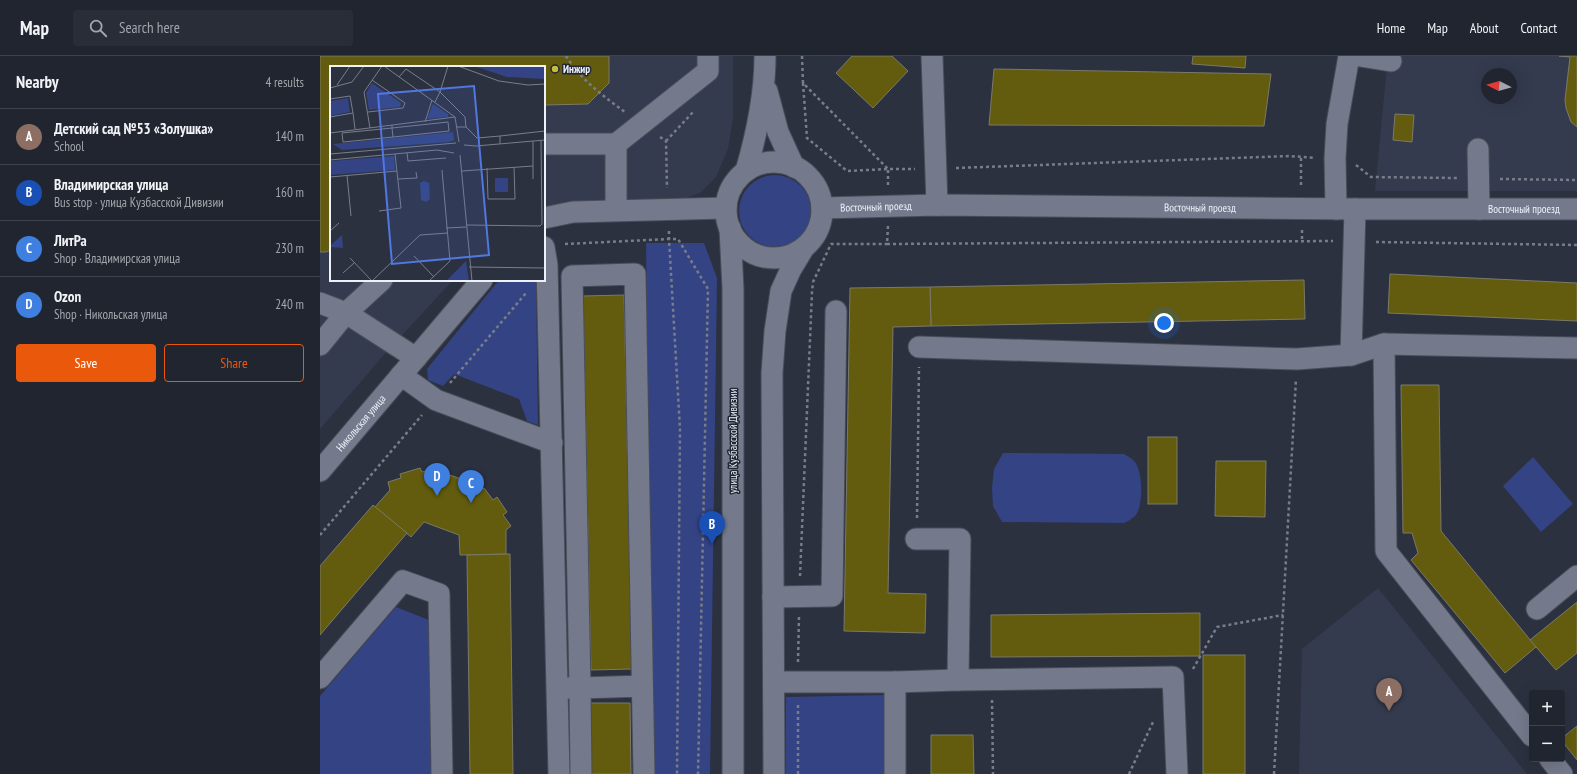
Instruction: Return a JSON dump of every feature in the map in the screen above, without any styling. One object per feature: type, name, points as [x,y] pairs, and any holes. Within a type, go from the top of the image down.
[{"type":"street","points":[[545,144],[616,144],[708,71],[708,56]]},
{"type":"street","name":"улица Кузбасской Дивизии","points":[[746,171],[757,130],[765,83],[765,56]]},
{"type":"street","points":[[932,56],[937,205]]},
{"type":"street","points":[[1349,56],[1337,124],[1335,158],[1345,209],[1354,241],[1351,354]]},
{"type":"street","points":[[1360,56],[1391,61]]},
{"type":"street","name":"улица Кузбасской Дивизии","points":[[765,83],[778,132],[794,167]]},
{"type":"street","points":[[616,144],[616,210]]},
{"type":"street","points":[[1478,149],[1478,208]]},
{"type":"street","name":"улица Кузбасской Дивизии","points":[[774,774],[772,373],[775,331],[782,291],[791,269],[803,249],[814,238],[820,224],[822,208],[819,194],[812,180],[801,170],[787,164],[772,162],[758,165],[746,171],[736,181],[729,194],[726,208],[728,223],[734,237],[745,249],[759,256],[774,259],[790,256],[803,249]]},
{"type":"street","name":"Восточный проезд","points":[[822,208],[937,205],[1345,209],[1478,208],[1577,210]]},
{"type":"street","points":[[545,218],[573,212],[726,208]]},
{"type":"street","name":"улица Кузбасской Дивизии","points":[[730,228],[733,289],[733,774]]},
{"type":"street","points":[[546,256],[552,443],[559,774]]},
{"type":"street","points":[[581,774],[572,276],[635,274],[644,774]]},
{"type":"street","points":[[320,345],[346,313],[381,281]]},
{"type":"street","name":"Никольская улица","points":[[320,471],[481,281]]},
{"type":"street","points":[[320,303],[346,313],[416,358]]},
{"type":"street","points":[[773,597],[832,596],[836,311]]},
{"type":"street","points":[[1384,344],[1386,552],[1529,732]]},
{"type":"street","points":[[919,347],[1297,359],[1351,354],[1384,344],[1577,348]]},
{"type":"street","points":[[401,375],[436,400],[552,443]]},
{"type":"street","points":[[916,539],[960,539],[958,680]]},
{"type":"street","points":[[1537,609],[1577,576]]},
{"type":"street","points":[[320,678],[403,581],[439,594],[442,774]]},
{"type":"street","points":[[774,682],[894,682],[1173,677],[1177,774]]},
{"type":"street","points":[[894,682],[895,774]]},
{"type":"street","points":[[557,689],[642,686]]},
{"type":"street","points":[[1552,762],[1562,774]]},
{"type":"path","points":[[566,56],[573,68],[600,93],[666,141],[669,239],[680,429],[677,774]]},
{"type":"path","points":[[802,56],[802,82],[807,138],[847,171],[1290,156],[1301,158],[1354,158],[1357,167],[1371,177],[1577,180]]},
{"type":"path","points":[[802,82],[888,169],[887,244]]},
{"type":"path","points":[[546,256],[561,244],[678,239],[708,289],[698,774]]},
{"type":"path","points":[[798,774],[799,596],[812,292],[814,282],[831,244],[1354,241],[1577,245]]},
{"type":"path","points":[[320,535],[527,292]]},
{"type":"path","points":[[916,539],[919,347]]},
{"type":"path","points":[[1274,774],[1297,359]]},
{"type":"path","points":[[1173,677],[1193,670],[1217,627],[1283,615]]},
{"type":"path","points":[[992,680],[993,774]]},
{"type":"path","points":[[1129,774],[1154,719]]},
{"type":"shaded area","points":[[320,56],[733,56],[733,118],[728,149],[716,177],[700,193],[678,201],[545,207],[545,66],[330,66],[330,281],[452,281],[382,357],[320,429]]},
{"type":"shaded area","points":[[1388,56],[1577,56],[1577,191],[1375,191]]},
{"type":"shaded area","points":[[775,175],[795,181],[805,191],[811,211],[805,231],[795,241],[775,247],[755,241],[745,231],[739,211],[745,191],[755,181]]},
{"type":"shaded area","points":[[646,243],[704,243],[717,278],[710,774],[653,774]]},
{"type":"shaded area","points":[[498,281],[536,281],[538,425],[527,421],[519,399],[454,374],[443,386],[428,380],[427,369]]},
{"type":"shaded area","points":[[1003,453],[1124,454],[1131,458],[1137,466],[1141,480],[1141,497],[1138,511],[1134,517],[1124,523],[1002,522],[993,506],[992,488],[994,469]]},
{"type":"shaded area","points":[[1533,457],[1573,504],[1541,532],[1503,486]]},
{"type":"shaded area","points":[[1378,588],[1527,774],[1299,774],[1302,649]]},
{"type":"shaded area","points":[[396,607],[429,620],[431,774],[320,774],[320,696]]},
{"type":"shaded area","points":[[885,695],[885,774],[786,774],[786,697]]},
{"type":"building","points":[[320,56],[609,56],[609,83],[588,104],[545,105],[545,66],[330,66],[330,250],[320,252]]},
{"type":"building","points":[[852,56],[892,56],[908,71],[873,108],[836,73]]},
{"type":"building","points":[[1193,56],[1246,56],[1245,68],[1192,64]]},
{"type":"building","points":[[1559,56],[1577,56],[1577,127],[1571,122],[1565,100],[1570,57]]},
{"type":"building","points":[[994,69],[1271,74],[1264,126],[989,125]]},
{"type":"building","points":[[1395,114],[1414,115],[1412,142],[1393,140]]},
{"type":"building","points":[[1390,274],[1577,283],[1577,321],[1388,313]]},
{"type":"building","points":[[1304,280],[1305,319],[931,326],[930,287]]},
{"type":"building","points":[[930,287],[931,326],[893,327],[888,593],[926,594],[925,633],[844,631],[850,288]]},
{"type":"building","points":[[624,295],[632,669],[591,670],[583,296]]},
{"type":"building","points":[[1401,385],[1439,385],[1441,531],[1536,647],[1505,673],[1411,560],[1418,553],[1412,533],[1403,533]]},
{"type":"building","points":[[1148,437],[1177,437],[1177,504],[1148,504]]},
{"type":"building","points":[[1216,461],[1266,461],[1265,517],[1215,516]]},
{"type":"building","points":[[420,468],[422,472],[434,469],[436,477],[448,481],[450,475],[469,482],[467,487],[478,492],[484,488],[493,500],[497,497],[507,512],[503,515],[511,526],[506,530],[506,554],[460,555],[459,535],[424,522],[411,537],[375,507],[390,490],[388,482],[401,478],[400,474]]},
{"type":"building","points":[[373,505],[407,533],[320,635],[320,566]]},
{"type":"building","points":[[510,554],[513,774],[470,774],[467,555]]},
{"type":"building","points":[[1577,602],[1577,653],[1556,670],[1530,640]]},
{"type":"building","points":[[1200,613],[1200,656],[991,657],[991,615]]},
{"type":"building","points":[[1203,655],[1245,655],[1245,774],[1203,774]]},
{"type":"building","points":[[590,703],[630,703],[631,774],[590,774]]},
{"type":"building","points":[[1577,726],[1577,760],[1565,745],[1565,736]]},
{"type":"building","points":[[931,735],[973,735],[974,774],[931,774]]},
{"type":"place","name":"Инжир","points":[[555,69]]},
{"type":"place","name":"Ozon","points":[[437,496]]},
{"type":"place","name":"ЛитРа","points":[[471,503]]},
{"type":"place","name":"Владимирская улица","points":[[712,544]]},
{"type":"place","name":"Детский сад №53 «Золушка»","points":[[1389,711]]}]
